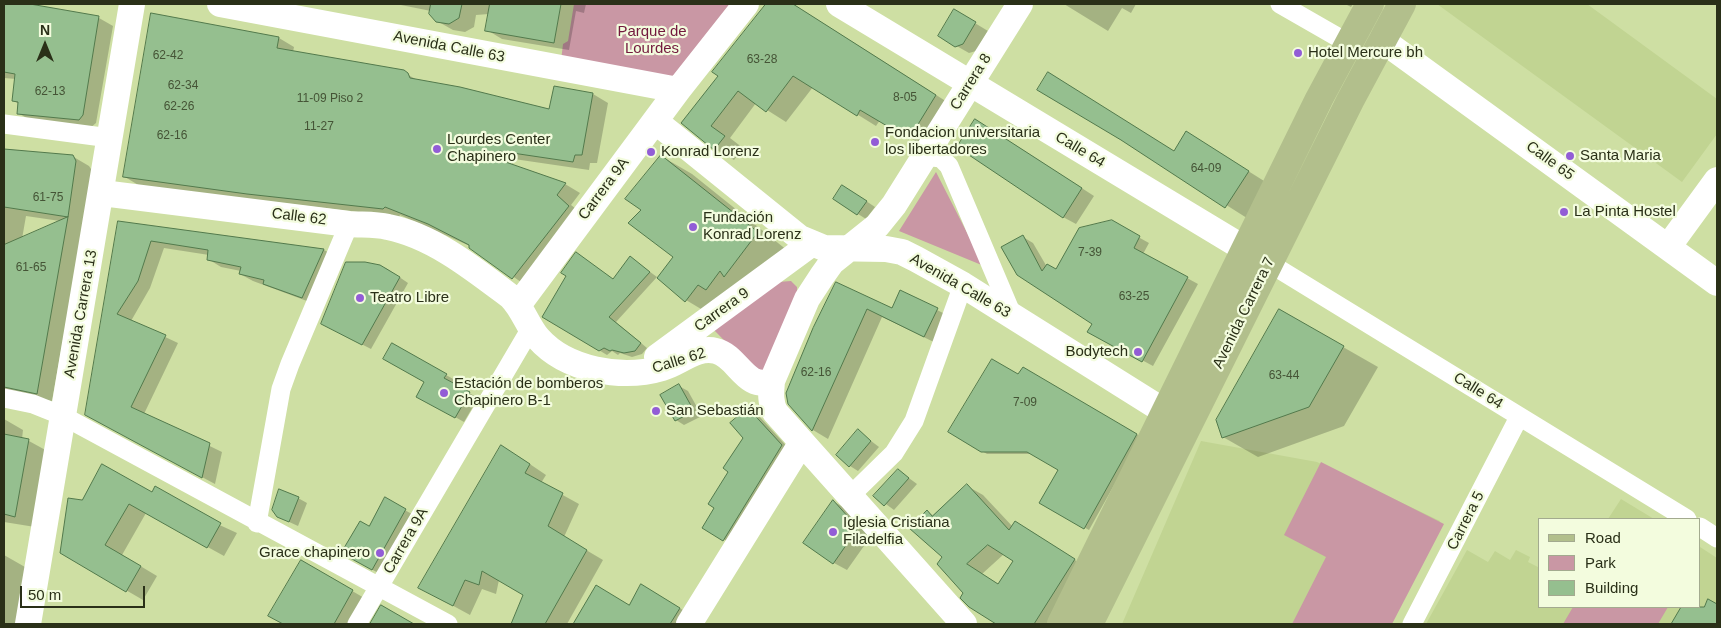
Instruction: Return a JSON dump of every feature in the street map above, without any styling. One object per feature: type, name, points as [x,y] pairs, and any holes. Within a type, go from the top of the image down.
[{"type":"main road","name":"Avenida Carrera 7","points":[[1089,624],[1177,419],[1245,249],[1348,43],[1370,4]]},
{"type":"main road","name":"Avenida Carrera 7","points":[[1061,624],[1177,419],[1269,263],[1402,4]]},
{"type":"street","name":"Avenida Carrera 13","points":[[28,624],[102,193],[132,4]]},
{"type":"street","name":"Avenida Calle 63","points":[[220,4],[678,90]]},
{"type":"street","name":"Carrera 9A","points":[[518,304],[678,90],[746,4]]},
{"type":"street","name":"Calle 64","points":[[839,4],[1245,249]]},
{"type":"street","name":"Carrera 8","points":[[844,250],[863,238],[886,216],[1020,4]]},
{"type":"street","points":[[1280,4],[1348,43]]},
{"type":"street","name":"Calle 65","points":[[1382,40],[1717,283]]},
{"type":"street","name":"Avenida Calle 63","points":[[655,121],[785,228],[812,244],[824,248],[844,250],[886,249],[902,252],[963,285],[1177,419]]},
{"type":"street","points":[[4,124],[110,138]]},
{"type":"street","points":[[925,156],[942,158],[949,166],[1013,317]]},
{"type":"street","points":[[1668,247],[1717,180]]},
{"type":"street","name":"Calle 62","points":[[102,193],[349,224],[386,226],[409,233],[436,245],[501,289],[518,304],[531,328],[543,343],[570,362],[603,370],[630,372],[664,367],[696,352],[707,350],[724,354],[751,380],[765,384],[772,381]]},
{"type":"street","points":[[257,523],[282,390],[290,364],[349,224]]},
{"type":"street","name":"Carrera 9","points":[[630,372],[664,352],[812,244]]},
{"type":"street","points":[[844,250],[832,262],[807,299],[772,381],[772,406],[964,624]]},
{"type":"street","name":"Calle 64","points":[[1269,263],[1685,518]]},
{"type":"street","points":[[773,274],[783,273],[792,276],[799,282],[807,299]]},
{"type":"street","points":[[850,496],[894,453],[914,421],[963,285]]},
{"type":"street","name":"Carrera 9A","points":[[357,624],[531,328]]},
{"type":"street","points":[[4,398],[33,404],[63,416],[257,523],[448,624]]},
{"type":"street","name":"Carrera 5","points":[[1412,624],[1519,417]]},
{"type":"street","points":[[689,624],[802,442]]},
{"type":"street","points":[[1701,528],[1717,538]]},
{"type":"shaded area","points":[[1437,4],[1587,4],[1717,99],[1717,134],[1682,182]]},
{"type":"shaded area","points":[[1201,441],[1317,462],[1440,521],[1386,624],[1122,624]]},
{"type":"shaded area","points":[[1621,499],[1652,518],[1609,518]]},
{"type":"shaded area","points":[[1701,548],[1717,558],[1717,624],[1426,624],[1467,550],[1488,562],[1495,551],[1510,560],[1516,550],[1530,557],[1528,562],[1538,567],[1538,608],[1701,608]]},
{"type":"green space","name":"Parque de Lourdes","points":[[574,4],[730,4],[674,75],[667,79],[561,61],[563,44],[568,41]]},
{"type":"green space","points":[[936,172],[984,266],[899,231]]},
{"type":"green space","points":[[791,281],[797,287],[797,297],[760,377],[714,330],[778,282]]},
{"type":"green space","points":[[1321,462],[1444,524],[1392,624],[1292,624],[1326,557],[1284,535]]},
{"type":"green space","points":[[1572,608],[1667,608],[1658,624],[1563,624]]},
{"type":"building","points":[[4,4],[30,4],[99,16],[83,115],[79,120],[17,114],[18,102],[12,101],[15,74],[4,72]]},
{"type":"building","points":[[431,4],[462,4],[459,18],[449,24],[436,22],[429,14]]},
{"type":"building","points":[[490,4],[561,4],[554,43],[485,31]]},
{"type":"building","points":[[766,4],[793,4],[936,95],[909,139],[860,110],[857,116],[793,76],[766,112],[738,91],[711,126],[725,136],[714,150],[681,123],[718,76],[712,72]]},
{"type":"building","points":[[954,9],[976,22],[963,44],[955,47],[938,36]]},
{"type":"building","points":[[151,13],[279,37],[277,48],[404,70],[410,78],[460,87],[549,109],[554,86],[593,93],[582,155],[575,155],[573,162],[499,151],[497,159],[566,183],[557,195],[569,206],[512,279],[469,248],[469,245],[428,224],[385,207],[383,209],[247,194],[123,177]]},
{"type":"building","points":[[1048,72],[1174,151],[1186,131],[1249,171],[1225,208],[1121,140],[1037,90]]},
{"type":"building","points":[[975,119],[1082,188],[1063,218],[957,147]]},
{"type":"building","points":[[4,149],[73,155],[76,161],[68,217],[4,207]]},
{"type":"building","name":"Fundación Konrad Lorenz","points":[[661,155],[758,232],[724,277],[720,271],[706,290],[698,285],[685,302],[657,278],[673,257],[628,223],[641,210],[625,199]]},
{"type":"building","points":[[842,185],[867,201],[857,215],[833,199]]},
{"type":"building","points":[[68,217],[37,394],[4,387],[4,245]]},
{"type":"building","points":[[1112,220],[1140,236],[1134,248],[1188,277],[1142,362],[1087,332],[1092,324],[1017,275],[1001,247],[1023,235],[1042,271],[1047,264],[1056,269],[1079,228]]},
{"type":"building","points":[[118,221],[324,249],[302,298],[263,284],[264,280],[239,274],[241,267],[207,260],[208,250],[151,241],[138,281],[117,314],[166,335],[131,407],[210,443],[202,478],[85,415]]},
{"type":"building","points":[[576,252],[613,279],[630,256],[650,272],[609,317],[641,343],[635,351],[624,353],[604,348],[599,351],[542,317],[566,276],[561,273]]},
{"type":"building","name":"Teatro Libre","points":[[346,262],[365,262],[380,265],[400,277],[362,345],[321,324]]},
{"type":"building","points":[[836,282],[892,308],[900,290],[938,308],[924,337],[867,309],[812,431],[788,404],[786,393],[813,328]]},
{"type":"building","points":[[1279,309],[1344,346],[1309,407],[1222,438],[1216,420]]},
{"type":"building","points":[[392,343],[447,374],[444,378],[470,392],[455,418],[416,397],[424,382],[383,359]]},
{"type":"building","points":[[992,359],[1018,374],[1023,367],[1137,434],[1084,529],[1039,503],[1058,470],[1027,452],[981,452],[948,432]]},
{"type":"building","points":[[679,384],[694,411],[675,421],[660,395]]},
{"type":"building","points":[[748,408],[782,445],[723,541],[702,528],[714,508],[708,504],[728,472],[723,468],[743,438],[730,423]]},
{"type":"building","points":[[858,429],[871,441],[849,467],[836,455]]},
{"type":"building","points":[[4,434],[29,439],[15,517],[4,514]]},
{"type":"building","points":[[501,445],[530,464],[525,473],[563,493],[548,526],[587,550],[545,624],[511,624],[523,595],[482,571],[479,585],[465,580],[453,606],[418,588]]},
{"type":"building","points":[[102,464],[152,492],[155,486],[221,523],[207,548],[129,504],[105,545],[141,566],[126,592],[60,553],[68,498],[82,500]]},
{"type":"building","points":[[898,469],[909,478],[884,506],[873,496]]},
{"type":"building","points":[[967,484],[1009,530],[1015,521],[1075,559],[1034,624],[996,624],[969,607],[960,598],[963,593],[937,564],[942,557],[909,528],[927,510],[932,516]],"holes":[[[988,545],[1013,561],[998,584],[967,564]]]},
{"type":"building","points":[[279,489],[299,497],[289,522],[277,517],[272,510]]},
{"type":"building","points":[[385,497],[406,509],[372,570],[341,553],[360,521],[369,526]]},
{"type":"building","name":"Iglesia Cristiana Filadelfia","points":[[833,500],[858,528],[833,564],[803,543]]},
{"type":"building","points":[[301,560],[353,590],[334,624],[283,624],[268,616]]},
{"type":"building","points":[[641,584],[680,608],[670,624],[573,624],[596,585],[629,605]]},
{"type":"building","points":[[1708,599],[1717,604],[1717,624],[1671,624],[1680,608],[1704,607]]},
{"type":"building","points":[[381,605],[414,624],[370,624]]},
{"type":"place","name":"Hotel Mercure bh","points":[[1298,53]]},
{"type":"place","name":"Fondacion universitaria los libertadores","points":[[875,142]]},
{"type":"place","name":"Lourdes Center Chapinero","points":[[437,149]]},
{"type":"place","name":"Konrad Lorenz","points":[[651,152]]},
{"type":"place","name":"Santa Maria","points":[[1570,156]]},
{"type":"place","name":"La Pinta Hostel","points":[[1564,212]]},
{"type":"place","name":"Fundación Konrad Lorenz","points":[[693,227]]},
{"type":"place","name":"Teatro Libre","points":[[360,298]]},
{"type":"place","name":"Bodytech","points":[[1138,352]]},
{"type":"place","name":"Estación de bomberos Chapinero B-1","points":[[444,393]]},
{"type":"place","name":"San Sebastián","points":[[656,411]]},
{"type":"place","name":"Iglesia Cristiana Filadelfia","points":[[833,532]]},
{"type":"place","name":"Grace chapinero","points":[[380,553]]}]
